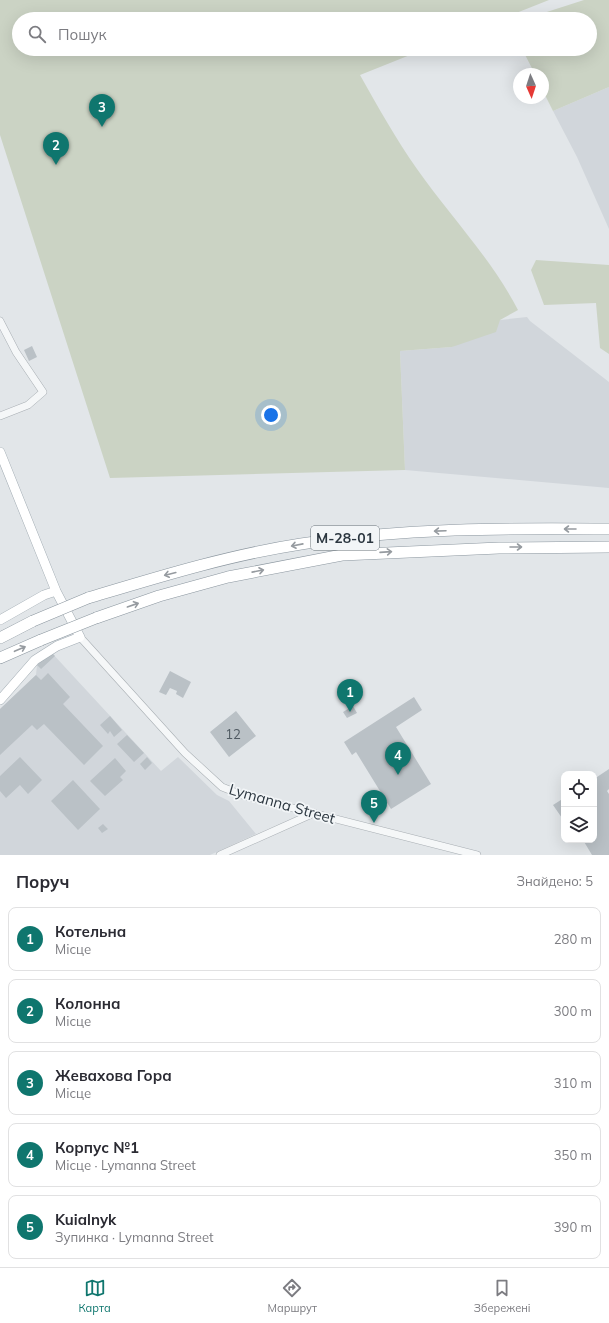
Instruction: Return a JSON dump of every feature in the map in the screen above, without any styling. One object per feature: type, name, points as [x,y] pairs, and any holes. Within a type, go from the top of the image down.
[{"type":"highway","name":"М-28-01","points":[[0,638],[33,621],[88,598],[228,559],[299,544],[349,537],[424,531],[498,528],[609,529]]},
{"type":"highway","name":"М-28-01","points":[[0,658],[96,618],[159,596],[228,577],[342,555],[499,548],[609,547]]},
{"type":"main road","name":"Lymanna Street","points":[[0,452],[56,591],[80,637]]},
{"type":"main road","points":[[0,620],[56,591]]},
{"type":"main road","points":[[0,700],[35,660],[57,646],[80,637]]},
{"type":"street","points":[[0,321],[16,352],[43,392],[28,405],[0,416]]},
{"type":"street","name":"Lymanna Street","points":[[80,637],[185,753],[222,786],[242,794],[477,855]]},
{"type":"street","points":[[220,855],[314,813]]},
{"type":"shaded area","points":[[609,87],[609,229],[577,157],[553,111]]},
{"type":"shaded area","points":[[527,317],[530,321],[609,382],[609,488],[405,470],[400,351],[452,347],[500,320]]},
{"type":"shaded area","points":[[51,652],[161,771],[178,757],[217,795],[229,801],[256,834],[210,855],[0,855],[0,709],[36,675],[37,665]]},
{"type":"green space","points":[[0,0],[549,0],[519,12],[12,12],[12,56],[408,56],[360,75],[409,158],[483,255],[518,310],[500,320],[496,332],[452,347],[400,351],[405,470],[110,478],[0,135]]},
{"type":"green space","points":[[584,0],[609,0],[609,87],[553,111],[549,103],[549,68],[532,68],[526,56],[597,56],[597,12],[547,12]]},
{"type":"green space","points":[[536,260],[609,265],[609,354],[600,348],[596,303],[544,305],[531,270]]},
{"type":"building","points":[[32,346],[37,357],[29,361],[24,350]]},
{"type":"building","points":[[51,652],[55,656],[41,669],[37,665]]},
{"type":"building","points":[[170,671],[191,682],[183,698],[176,694],[177,691],[170,688],[166,695],[159,692]]},
{"type":"building","points":[[48,673],[70,697],[63,704],[103,746],[84,765],[44,724],[37,730],[32,725],[0,755],[0,709],[36,675],[41,680]]},
{"type":"building","points":[[414,697],[422,710],[396,727],[431,784],[391,809],[356,752],[352,755],[344,742]]},
{"type":"building","points":[[353,706],[357,713],[347,718],[343,712]]},
{"type":"building","points":[[236,711],[256,736],[229,757],[210,732]]},
{"type":"building","points":[[110,716],[122,730],[114,737],[110,731],[108,734],[100,725]]},
{"type":"building","points":[[127,735],[144,753],[134,762],[117,744]]},
{"type":"building","points":[[20,757],[42,780],[28,794],[20,785],[6,798],[0,791],[0,776]]},
{"type":"building","points":[[147,757],[152,763],[145,770],[140,764]]},
{"type":"building","points":[[115,758],[126,771],[120,777],[123,780],[105,796],[90,781]]},
{"type":"building","points":[[609,769],[609,789],[607,791],[609,794],[609,855],[592,855],[585,843],[597,843],[597,777]]},
{"type":"building","points":[[73,780],[100,809],[78,830],[51,801]]},
{"type":"building","points":[[561,800],[561,817],[553,805]]},
{"type":"building","points":[[103,824],[108,829],[102,833],[98,828]]},
{"type":"place","name":"Жевахова Гора","points":[[102,127]]},
{"type":"place","name":"Колонна","points":[[56,165]]},
{"type":"place","name":"Котельна","points":[[350,712]]},
{"type":"place","name":"Корпус №1","points":[[398,775]]},
{"type":"place","name":"Kuialnyk","points":[[374,823]]}]
